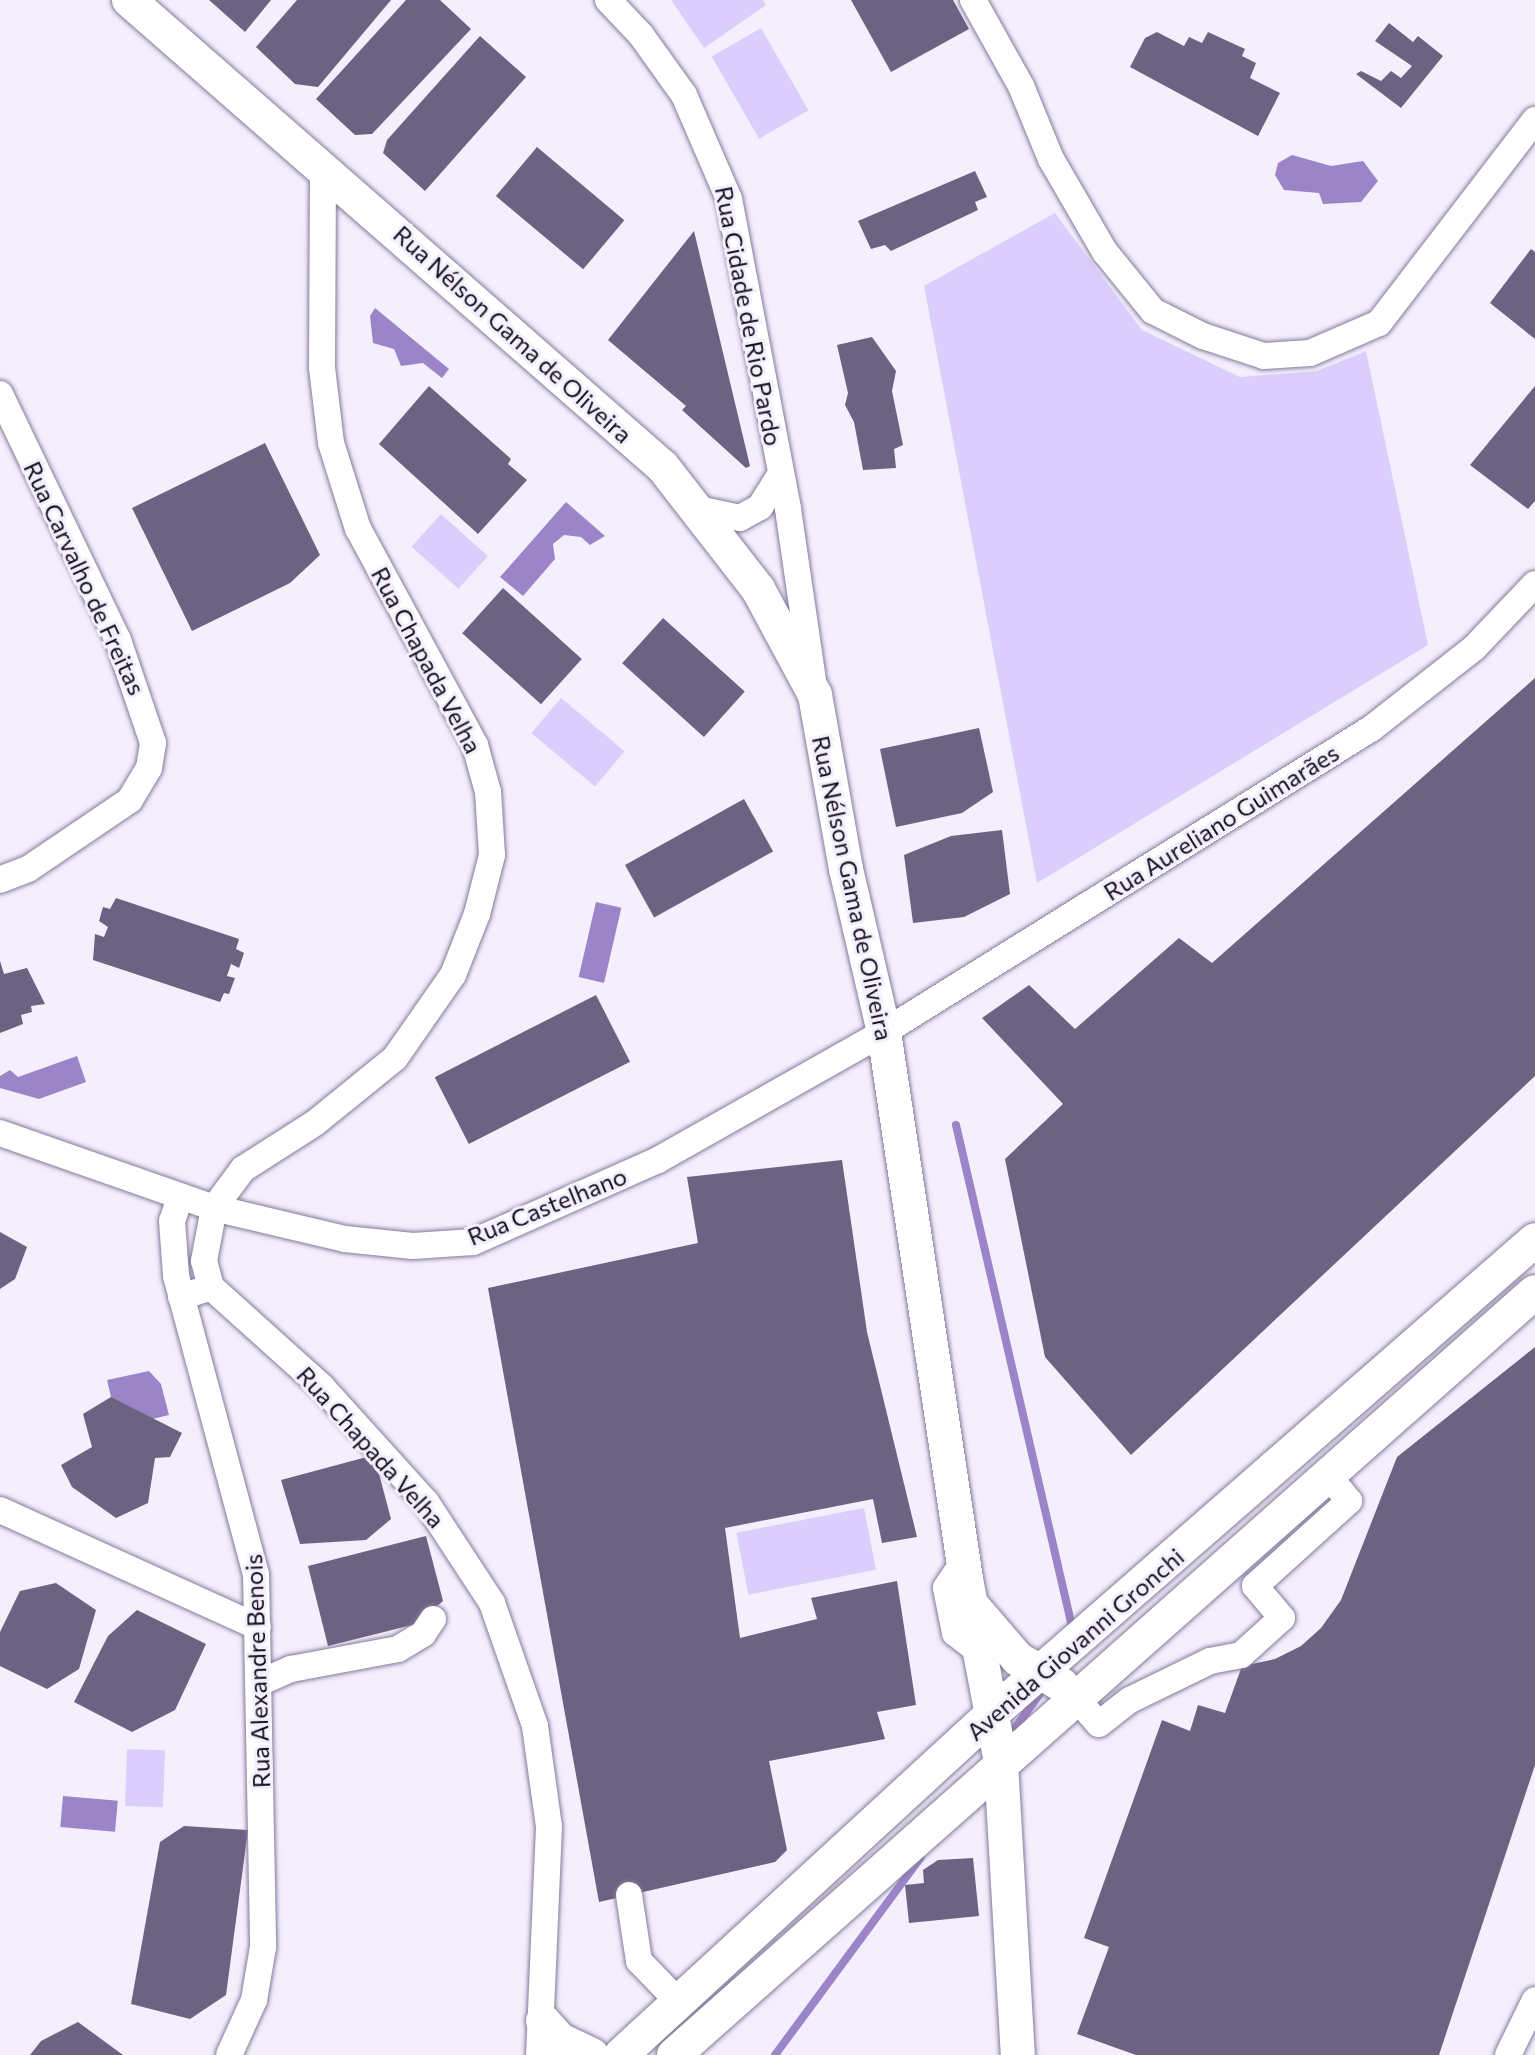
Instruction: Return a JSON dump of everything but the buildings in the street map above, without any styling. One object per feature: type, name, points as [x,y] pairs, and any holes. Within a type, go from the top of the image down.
[{"type":"main road","name":"Rua Nélson Gama de Oliveira","points":[[129,0],[323,166],[663,467],[758,589],[815,695],[846,869],[884,1032],[970,1602],[1001,1763],[1018,2055]]},
{"type":"main road","name":"Avenida Giovanni Gronchi","points":[[621,2055],[993,1713],[1042,1675],[1535,1240]]},
{"type":"main road","name":"Avenida Giovanni Gronchi","points":[[674,2055],[1535,1292]]},
{"type":"main road","points":[[970,1602],[1000,1643],[1042,1675],[1081,1696]]},
{"type":"main road","points":[[543,2021],[560,2040],[592,2055]]},
{"type":"street","name":"Rua Cidade de Rio Pardo","points":[[608,0],[641,35],[684,95],[716,159],[758,338],[815,695]]},
{"type":"street","points":[[973,0],[1021,86],[1051,159],[1105,252],[1153,311],[1203,336],[1264,356],[1310,353],[1379,323],[1535,120]]},
{"type":"street","name":"Rua Chapada Velha","points":[[323,166],[322,367],[331,443],[358,529],[475,745],[488,792],[492,855],[453,975],[395,1058],[315,1123],[243,1169],[214,1208],[204,1261],[211,1287],[322,1387],[426,1502],[492,1603],[535,1726],[549,1827],[543,2021],[539,2055]]},
{"type":"street","name":"Rua Carvalho de Freitas","points":[[0,394],[118,640],[153,743],[149,768],[130,800],[28,869],[0,880]]},
{"type":"street","name":"Rua Cidade de Rio Pardo","points":[[698,509],[740,518],[760,507],[780,475]]},
{"type":"street","name":"Rua Aureliano Guimarães","points":[[884,1032],[1372,728],[1474,648],[1535,584]]},
{"type":"street","name":"Rua Castelhano","points":[[0,1133],[214,1208],[345,1239],[413,1246],[473,1242],[658,1160],[884,1032]]},
{"type":"street","name":"Rua Alexandre Benois","points":[[180,1197],[172,1221],[172,1254],[181,1297],[253,1550],[258,1627],[263,1947],[254,2000],[229,2055]]},
{"type":"street","points":[[181,1297],[211,1287]]},
{"type":"street","points":[[1081,1696],[1099,1724],[1143,1694],[1210,1661],[1241,1655],[1282,1618],[1255,1586],[1349,1501],[1328,1475]]},
{"type":"street","points":[[0,1510],[258,1627]]},
{"type":"street","points":[[964,1561],[946,1588],[955,1633],[981,1653]]},
{"type":"street","points":[[259,1683],[291,1669],[398,1649],[423,1634],[433,1619]]},
{"type":"street","points":[[629,1895],[639,1961],[669,1992]]},
{"type":"street","points":[[1508,2055],[1535,2000]]},
{"type":"shaded area","points":[[671,0],[763,0],[766,5],[704,48]]},
{"type":"shaded area","points":[[761,28],[808,110],[759,139],[712,56]]},
{"type":"shaded area","points":[[1292,155],[1331,166],[1363,161],[1378,181],[1361,202],[1323,204],[1319,193],[1284,190],[1275,175],[1278,163]]},
{"type":"shaded area","points":[[1055,213],[1142,330],[1240,377],[1317,371],[1366,351],[1428,645],[1037,883],[924,286]]},
{"type":"shaded area","points":[[375,308],[449,369],[442,378],[423,363],[401,366],[394,349],[373,343],[370,316]]},
{"type":"shaded area","points":[[566,502],[605,536],[590,545],[581,537],[564,535],[553,544],[555,559],[523,596],[500,577]]},
{"type":"shaded area","points":[[441,514],[488,556],[458,589],[412,547]]},
{"type":"shaded area","points":[[561,698],[625,751],[595,787],[531,733]]},
{"type":"shaded area","points":[[596,902],[621,908],[604,983],[579,977]]},
{"type":"shaded area","points":[[77,1056],[86,1082],[39,1099],[0,1088],[0,1076],[10,1070],[18,1077]]},
{"type":"shaded area","points":[[149,1371],[161,1384],[169,1415],[118,1427],[107,1380]]},
{"type":"shaded area","points":[[864,1508],[876,1570],[748,1595],[736,1533]]},
{"type":"shaded area","points":[[127,1749],[165,1750],[163,1807],[125,1806]]},
{"type":"shaded area","points":[[63,1796],[118,1801],[115,1832],[60,1827]]},
{"type":"waterway","points":[[956,1125],[1073,1631]]},
{"type":"waterway","points":[[1006,1740],[1045,1687]]},
{"type":"waterway","points":[[775,2055],[920,1858]]}]
